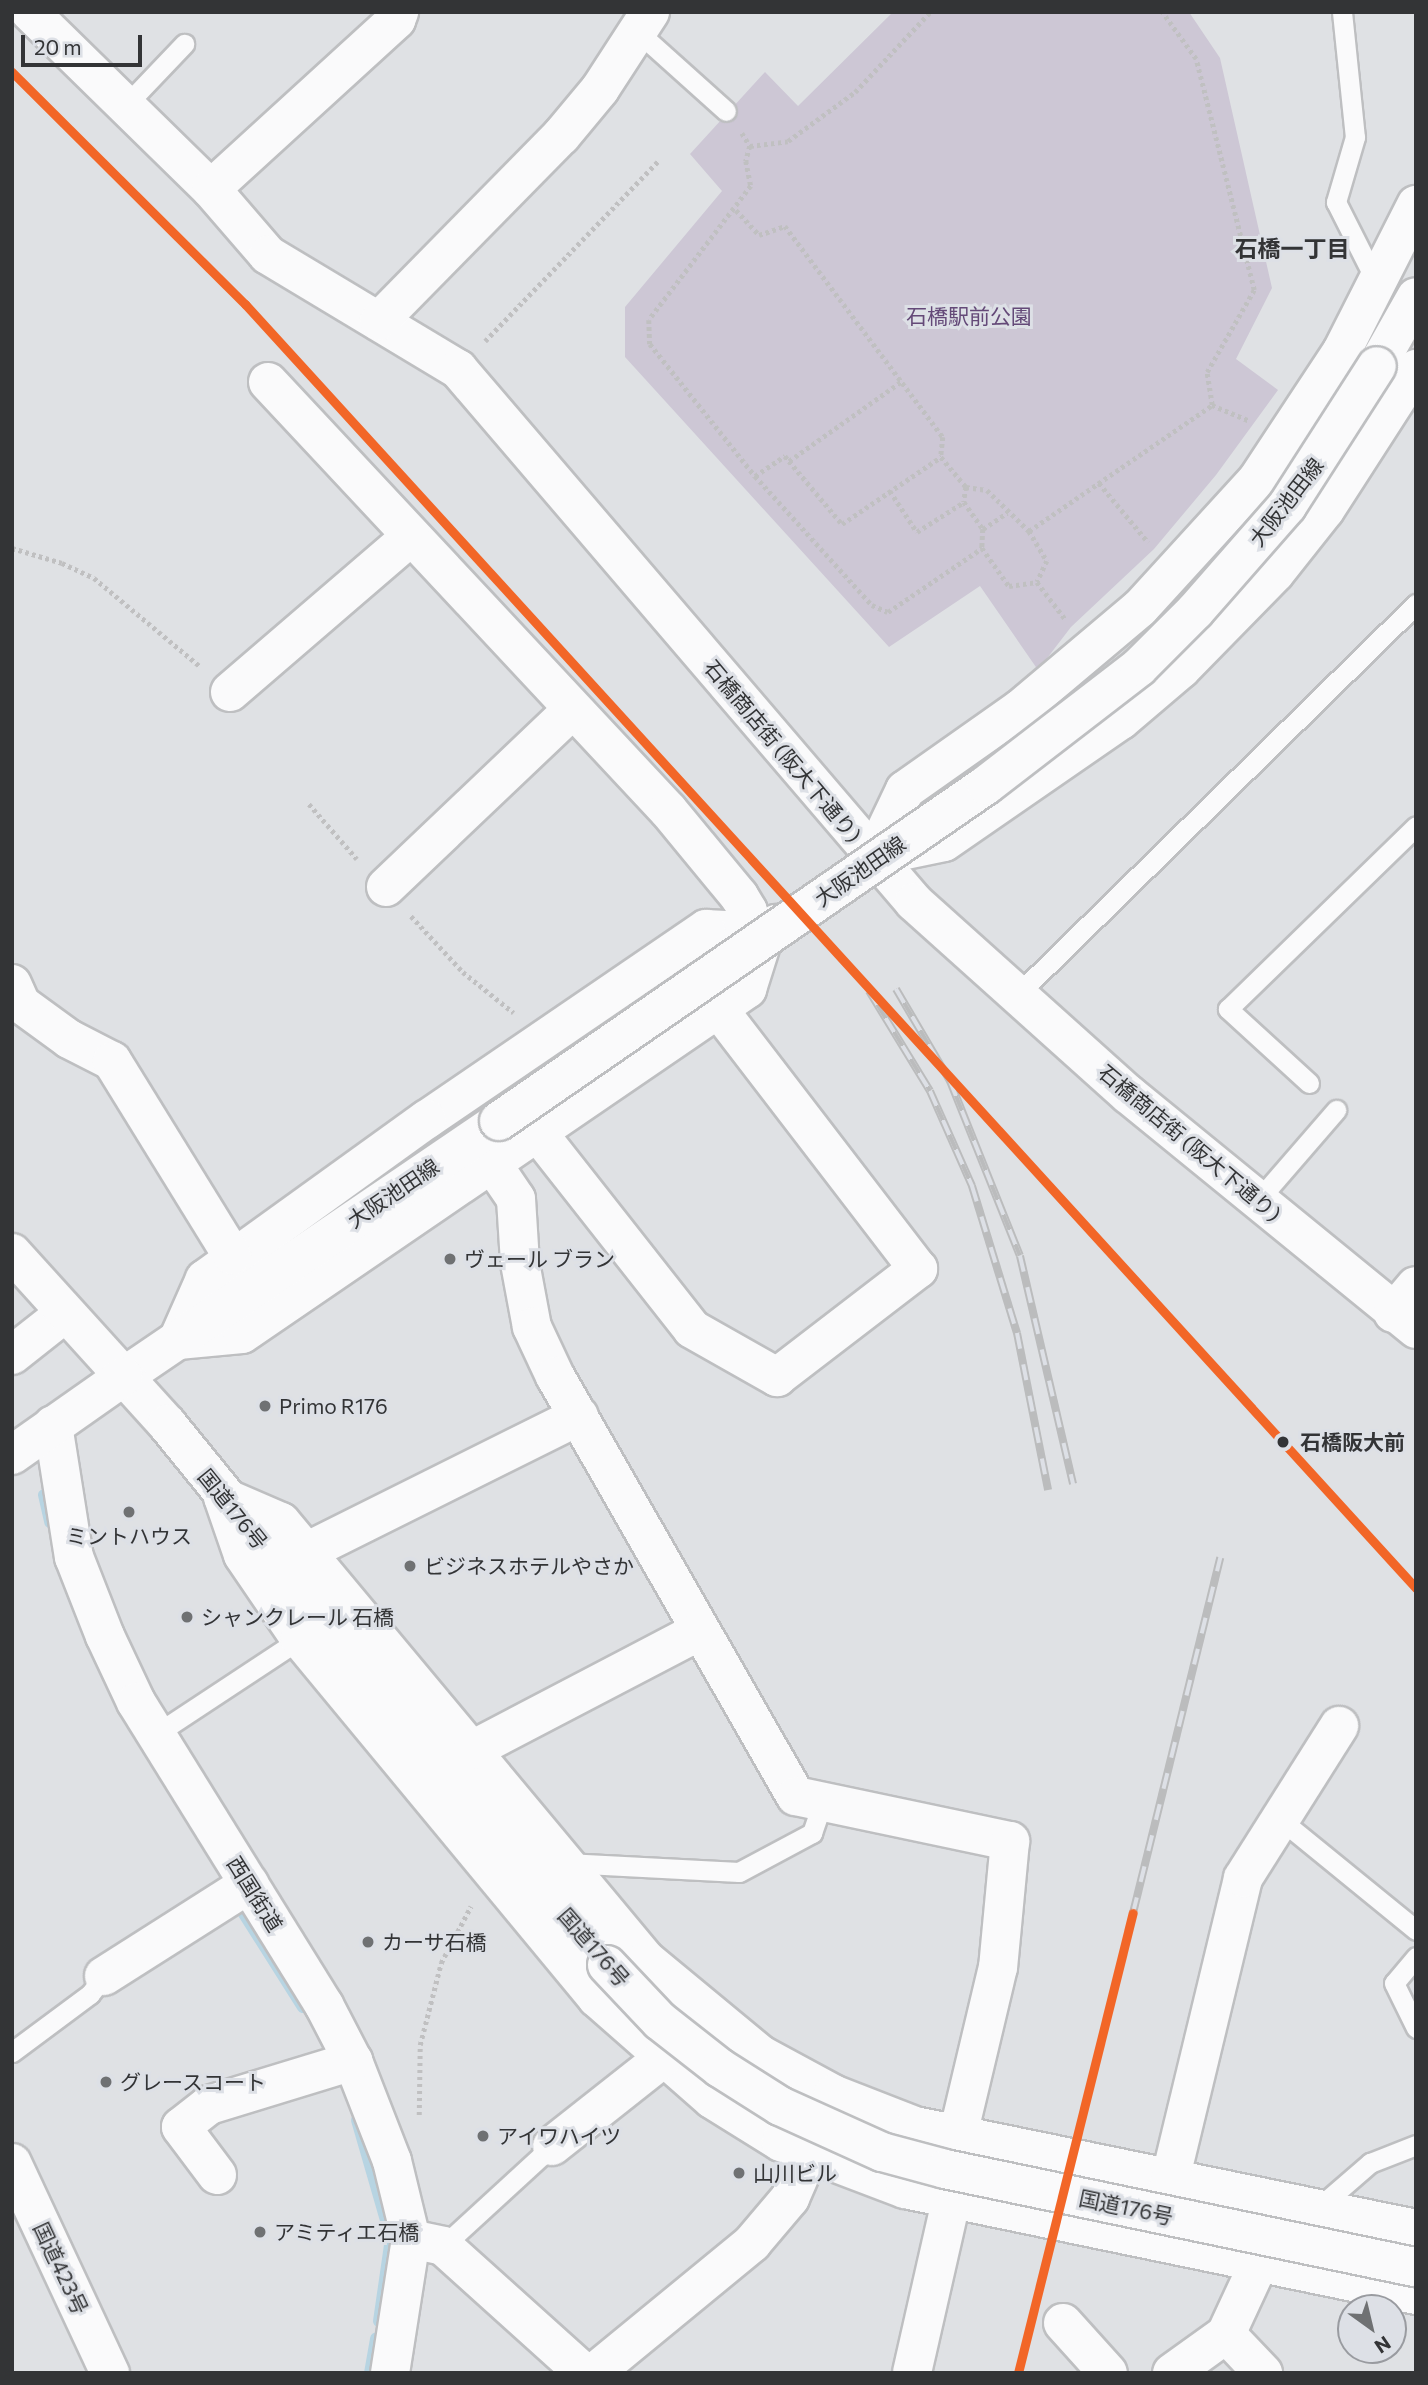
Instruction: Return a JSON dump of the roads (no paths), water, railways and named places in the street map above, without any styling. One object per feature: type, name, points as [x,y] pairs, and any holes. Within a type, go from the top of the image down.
[{"type":"main road","name":"石橋商店街 (阪大下通り)","points":[[30,12],[211,189],[268,255],[458,369],[914,902],[1128,1094],[1407,1313]]},
{"type":"main road","points":[[211,189],[396,20],[399,12]]},
{"type":"main road","points":[[379,321],[561,136],[600,89],[634,19]]},
{"type":"main road","points":[[873,857],[905,790],[1020,709],[1087,634],[1167,581],[1257,480],[1308,407],[1377,283],[1416,205]]},
{"type":"main road","name":"大阪池田線","points":[[122,1377],[986,785],[1139,667],[1195,611],[1287,506],[1377,366],[1416,297]]},
{"type":"main road","points":[[268,382],[571,711],[668,810],[739,896],[757,931],[747,989],[242,1334],[178,1340],[205,1279],[232,1255],[706,929],[757,931],[873,857],[944,842],[1121,720],[1275,573],[1369,447],[1416,369]]},
{"type":"main road","points":[[230,692],[410,537]]},
{"type":"main road","points":[[1087,634],[1151,693]]},
{"type":"main road","points":[[386,887],[571,711]]},
{"type":"main road","points":[[12,984],[21,1004],[69,1039],[112,1061],[232,1255]]},
{"type":"main road","points":[[538,1133],[692,1329],[776,1377],[918,1269],[718,1008]]},
{"type":"main road","points":[[493,1165],[516,1199],[520,1263],[532,1327],[700,1631],[796,1796],[1010,1841],[998,1966],[974,2080],[958,2135],[951,2201],[912,2373]]},
{"type":"main road","name":"国道176号","points":[[12,1253],[223,1497],[607,1965],[660,2021],[720,2068],[780,2106],[882,2152],[945,2169],[1416,2267]]},
{"type":"main road","points":[[12,1354],[64,1314]]},
{"type":"main road","points":[[12,1455],[122,1377]]},
{"type":"main road","points":[[306,1552],[579,1416]]},
{"type":"main road","name":"西国街道","points":[[53,1425],[74,1557],[110,1647],[237,1892],[340,2064],[392,2161],[427,2242],[390,2373]]},
{"type":"main road","points":[[223,1497],[281,1522],[472,1750],[562,1863],[646,1960],[718,2023],[761,2055],[833,2094],[915,2126],[1170,2182],[1318,2208],[1416,2229]]},
{"type":"main road","points":[[223,1497],[243,1555],[300,1639],[597,1998],[671,2067],[781,2142],[951,2201],[1416,2295]]},
{"type":"main road","points":[[472,1750],[700,1631]]},
{"type":"main road","points":[[1155,2243],[1243,1878],[1339,1726]]},
{"type":"main road","points":[[104,1976],[237,1892]]},
{"type":"main road","points":[[552,2146],[671,2067],[718,2023]]},
{"type":"main road","points":[[217,2175],[181,2127],[209,2105],[340,2064]]},
{"type":"main road","points":[[594,2373],[752,2243],[790,2198],[811,2154],[833,2094]]},
{"type":"main road","name":"国道423号","points":[[12,2162],[110,2373]]},
{"type":"main road","points":[[1206,2254],[1219,2191]]},
{"type":"main road","points":[[1302,2272],[1318,2208]]},
{"type":"main road","points":[[427,2242],[584,2373]]},
{"type":"main road","points":[[1172,2373],[1226,2334],[1258,2265]]},
{"type":"main road","points":[[1063,2323],[1099,2358],[1106,2372]]},
{"type":"main road","points":[[1226,2334],[1263,2373]]},
{"type":"lane","points":[[1342,12],[1355,137],[1336,202],[1377,283]]},
{"type":"lane","points":[[634,19],[726,111]]},
{"type":"lane","points":[[125,106],[184,44]]},
{"type":"lane","points":[[1308,407],[1369,447]]},
{"type":"lane","points":[[1017,995],[1416,604]]},
{"type":"lane","points":[[937,768],[974,821]]},
{"type":"lane","points":[[1308,1083],[1228,1009],[1416,826]]},
{"type":"lane","points":[[1259,1199],[1336,1110]]},
{"type":"lane","points":[[156,1734],[300,1639]]},
{"type":"lane","points":[[562,1863],[739,1872],[812,1833],[823,1801]]},
{"type":"lane","points":[[1281,1820],[1416,1930]]},
{"type":"lane","points":[[1416,1957],[1394,1983],[1416,2028]]},
{"type":"lane","points":[[12,2052],[90,1994],[104,1976]]},
{"type":"lane","points":[[1318,2208],[1370,2164],[1416,2145]]},
{"type":"lane","points":[[427,2242],[552,2146]]},
{"type":"waterway","points":[[44,1495],[50,1522]]},
{"type":"waterway","points":[[234,1898],[303,2007]]},
{"type":"waterway","points":[[357,2120],[391,2238],[379,2321]]},
{"type":"waterway","points":[[370,2373],[376,2339]]},
{"type":"railway","points":[[896,989],[950,1081],[1020,1256],[1073,1484]]},
{"type":"railway","points":[[869,991],[930,1091],[972,1186],[1017,1333],[1048,1490]]},
{"type":"railway","points":[[1133,1913],[1220,1558]]},
{"type":"place","name":"ヴェール ブラン","points":[[450,1259]]},
{"type":"place","name":"Primo R176","points":[[265,1406]]},
{"type":"place","name":"石橋阪大前","points":[[1283,1442]]},
{"type":"place","name":"ミントハウス","points":[[129,1512]]},
{"type":"place","name":"ビジネスホテルやさか","points":[[410,1566]]},
{"type":"place","name":"シャンクレール 石橋","points":[[187,1617]]},
{"type":"place","name":"カーサ石橋","points":[[368,1942]]},
{"type":"place","name":"グレースコート","points":[[106,2082]]},
{"type":"place","name":"アイワハイツ","points":[[483,2136]]},
{"type":"place","name":"山川ビル","points":[[739,2173]]},
{"type":"place","name":"アミティエ石橋","points":[[260,2232]]},
{"type":"district","name":"石橋一丁目","points":[[1292,248]]},
{"type":"park label","name":"石橋駅前公園","points":[[969,316]]}]
